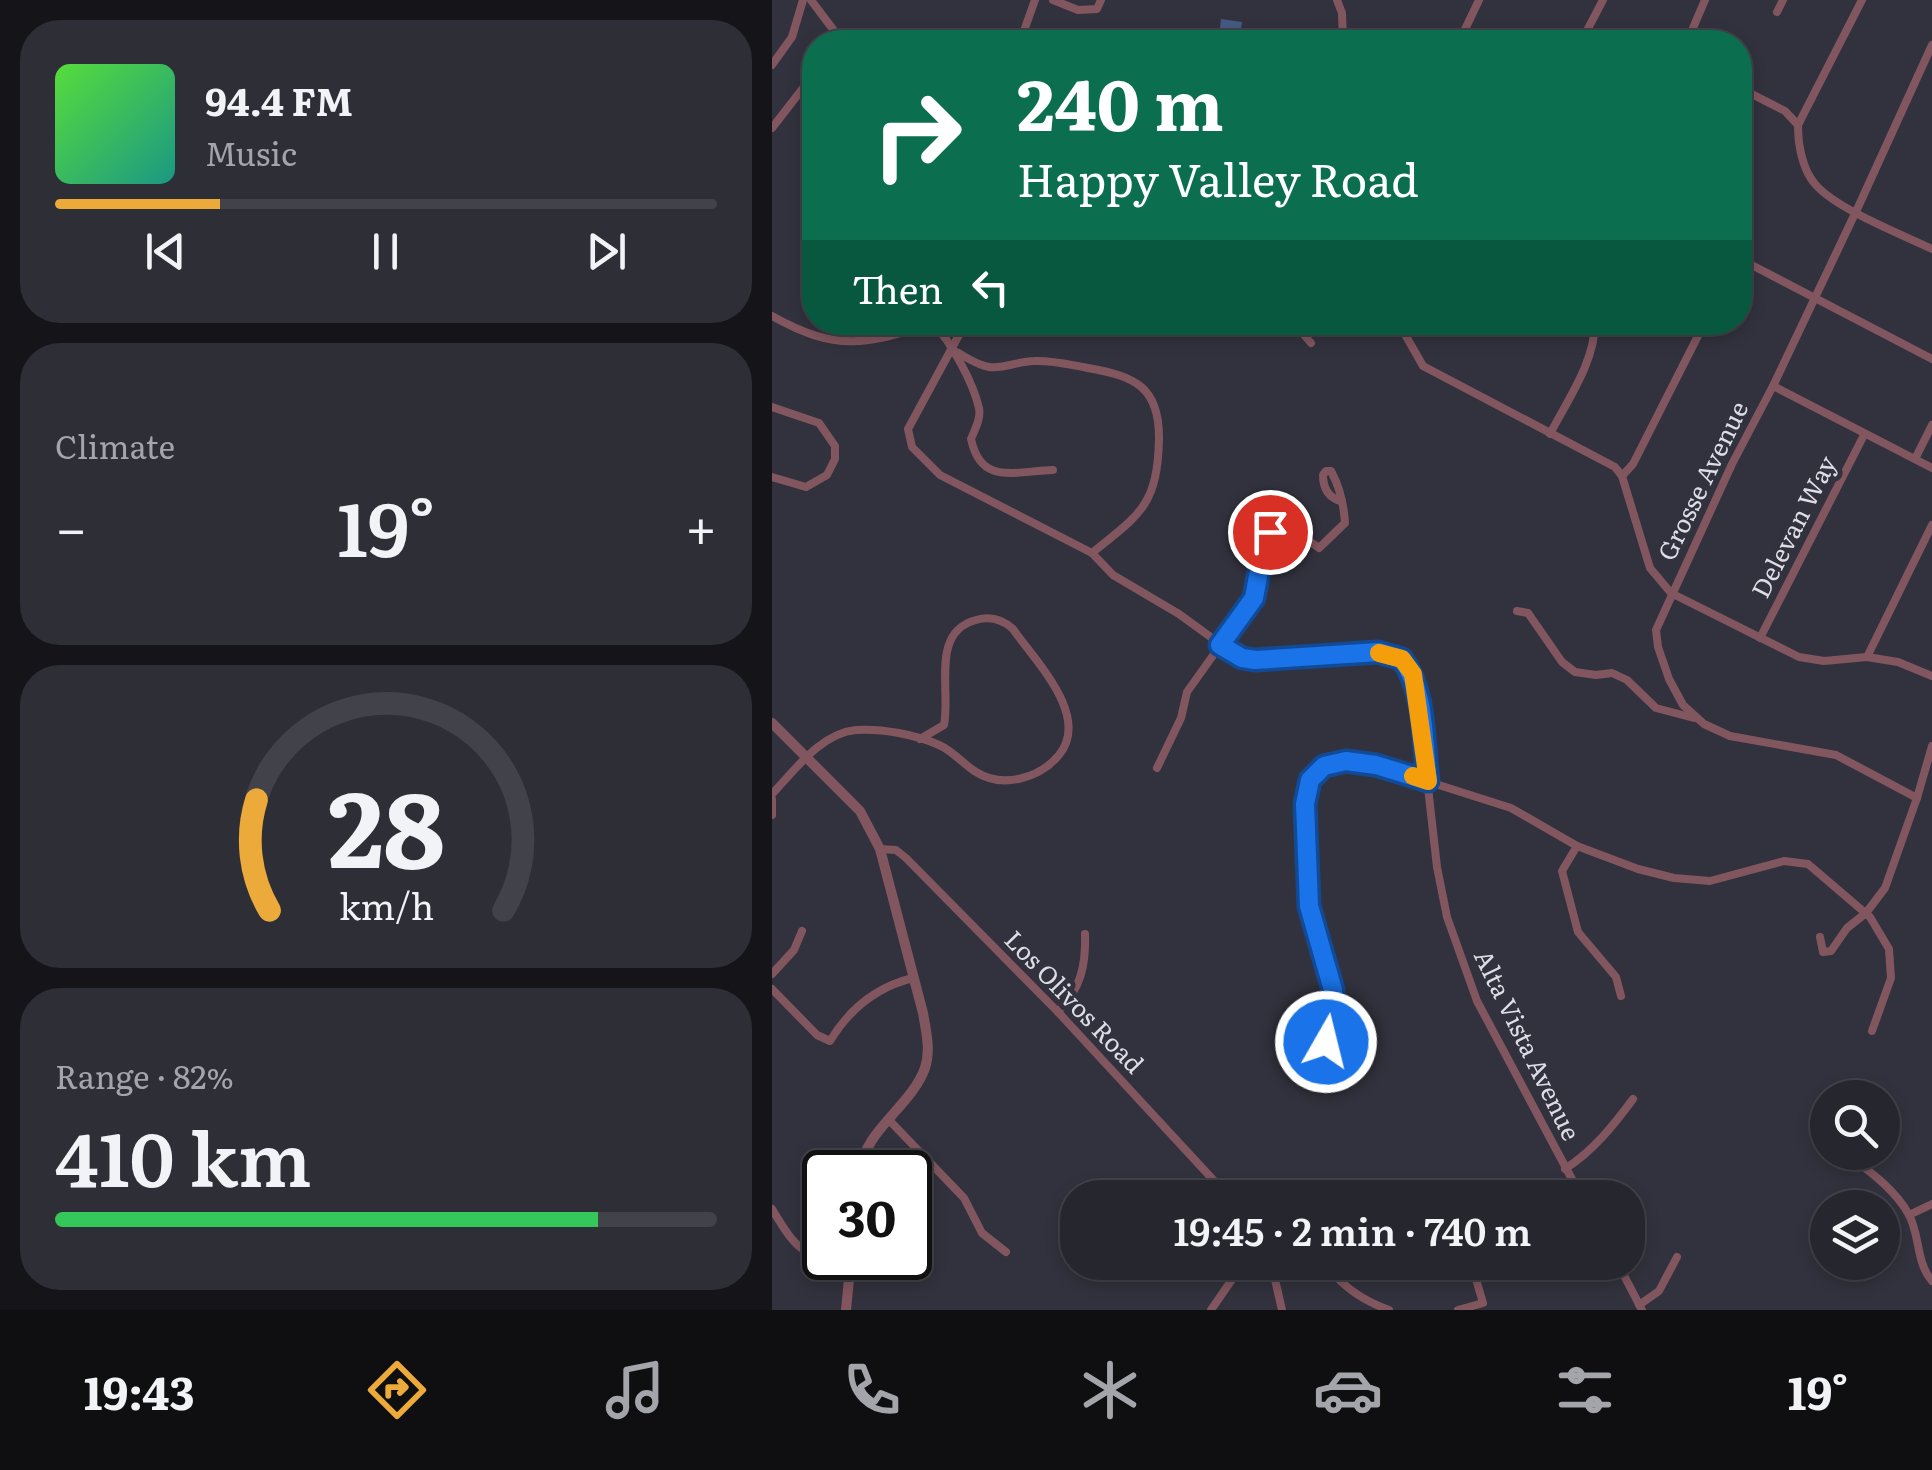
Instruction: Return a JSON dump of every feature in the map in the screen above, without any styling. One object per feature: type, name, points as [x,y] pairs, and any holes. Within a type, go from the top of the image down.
[{"type":"street","points":[[772,65],[792,37],[807,0],[832,29]]},
{"type":"street","points":[[1024,30],[1034,0]]},
{"type":"street","points":[[1053,0],[1078,10],[1099,4]]},
{"type":"street","points":[[1337,0],[1343,30]]},
{"type":"street","points":[[1464,30],[1479,0]]},
{"type":"street","points":[[1587,30],[1603,0]]},
{"type":"street","points":[[1778,12],[1783,0]]},
{"type":"street","points":[[1862,0],[1798,125],[1798,138],[1812,181],[1833,200],[1932,249]]},
{"type":"street","points":[[1690,30],[1701,2]]},
{"type":"street","name":"Grosse Avenue","points":[[1698,720],[1669,680],[1656,630],[1670,592],[1815,299],[1932,45]]},
{"type":"street","points":[[772,128],[802,89]]},
{"type":"street","points":[[1752,94],[1785,111],[1798,125]]},
{"type":"street","points":[[1752,263],[1932,358]]},
{"type":"street","points":[[772,316],[802,331]]},
{"type":"street","points":[[810,335],[858,342],[886,335]]},
{"type":"street","points":[[942,335],[954,350],[980,410],[970,439],[980,464],[991,471],[1009,474],[1053,470]]},
{"type":"street","points":[[954,350],[960,335]]},
{"type":"street","points":[[1304,335],[1311,343]]},
{"type":"street","points":[[1405,335],[1423,366],[1615,467],[1622,476],[1650,568],[1670,592],[1798,657],[1824,662],[1867,657],[1898,662],[1932,676]]},
{"type":"street","points":[[1550,434],[1589,356],[1595,335]]},
{"type":"street","points":[[1622,476],[1634,464],[1698,335]]},
{"type":"street","points":[[954,350],[991,367],[1050,361],[1117,373],[1131,378],[1151,396],[1159,435],[1158,470],[1152,494],[1133,520],[1092,553]]},
{"type":"street","name":"Alta Vista Avenue","points":[[954,350],[908,429],[912,446],[940,475],[1092,553],[1113,576],[1179,614],[1242,658],[1378,652],[1402,659],[1413,674],[1417,690],[1437,867],[1447,917],[1466,973],[1572,1180]]},
{"type":"street","points":[[1773,386],[1932,468]]},
{"type":"street","points":[[772,407],[819,423],[835,446],[835,459],[826,476],[806,487],[772,478]]},
{"type":"street","points":[[1915,459],[1932,425]]},
{"type":"street","name":"Delevan Way","points":[[1760,638],[1864,434]]},
{"type":"street","points":[[1157,768],[1181,718],[1187,692],[1254,598],[1264,544],[1270,532],[1292,529],[1319,548],[1346,522],[1340,501]]},
{"type":"street","points":[[1867,657],[1932,525]]},
{"type":"street","points":[[1517,611],[1528,613],[1562,662],[1575,672],[1596,676],[1612,673],[1627,680],[1656,708],[1698,720],[1730,736],[1836,755],[1918,798]]},
{"type":"street","points":[[772,815],[772,796],[807,757],[834,736],[858,730],[920,738],[945,748],[986,778],[1031,776],[1058,756],[1069,737],[1067,707],[1005,622],[992,618],[966,624],[951,636],[947,645],[945,748]]},
{"type":"street","points":[[772,723],[860,811],[880,849],[927,1040],[926,1061],[916,1084],[864,1150]]},
{"type":"street","points":[[920,738],[944,724]]},
{"type":"street","points":[[1820,937],[1824,952],[1831,951],[1846,928],[1866,913],[1886,888],[1932,746]]},
{"type":"street","points":[[1326,1042],[1333,990],[1309,906],[1305,804],[1310,780],[1324,766],[1346,761],[1376,765],[1511,808],[1577,846],[1638,869],[1692,881],[1724,878],[1784,861],[1808,864],[1866,913],[1884,937],[1892,964],[1872,1031]]},
{"type":"street","points":[[1577,846],[1562,871],[1578,932],[1616,977],[1621,996]]},
{"type":"street","name":"Los Olivos Road","points":[[880,849],[896,850],[906,858],[1058,1012],[1213,1180]]},
{"type":"street","points":[[772,974],[794,950],[802,931]]},
{"type":"street","points":[[1058,1012],[1074,996],[1082,976],[1084,934]]},
{"type":"street","points":[[772,989],[817,1035],[830,1041],[839,1026],[872,994],[889,984],[913,978]]},
{"type":"street","points":[[1566,1170],[1603,1138],[1633,1099]]},
{"type":"street","points":[[889,1120],[964,1198],[982,1233],[1006,1252]]},
{"type":"street","points":[[1868,1170],[1909,1215],[1925,1271],[1932,1281]]},
{"type":"street","points":[[1909,1215],[1932,1204]]},
{"type":"street","points":[[772,1209],[802,1250]]},
{"type":"street","points":[[1626,1280],[1640,1307],[1659,1291],[1677,1256]]},
{"type":"street","points":[[846,1310],[848,1280]]},
{"type":"street","points":[[1211,1310],[1232,1280]]},
{"type":"street","points":[[1275,1280],[1282,1310]]},
{"type":"street","points":[[1338,1280],[1361,1300],[1388,1310]]},
{"type":"street","points":[[1458,1310],[1483,1303],[1476,1280]]},
{"type":"water","points":[[1221,19],[1242,22],[1241,29],[1220,30]]},
{"type":"slow traffic","points":[[1379,653],[1402,659],[1413,674],[1428,781],[1413,776]]},
{"type":"route","points":[[1270,532],[1264,544],[1254,598],[1220,645],[1242,658],[1255,660],[1378,652],[1402,659],[1413,674],[1417,690],[1428,781],[1376,765],[1346,761],[1324,766],[1310,780],[1305,804],[1309,906],[1333,990],[1326,1042]]}]
